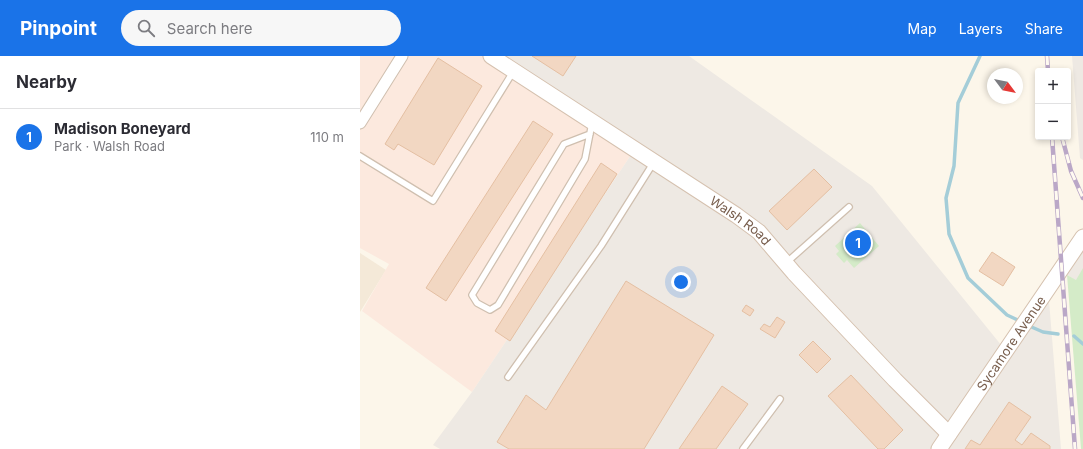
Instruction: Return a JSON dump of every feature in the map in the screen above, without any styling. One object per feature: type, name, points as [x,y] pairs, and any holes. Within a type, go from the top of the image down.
[{"type":"street","points":[[360,123],[402,56]]},
{"type":"street","name":"Walsh Road","points":[[491,56],[514,71],[591,128],[654,162],[753,228],[895,380],[949,434]]},
{"type":"street","name":"Sycamore Avenue","points":[[939,449],[1082,240]]},
{"type":"lane","points":[[360,156],[433,201],[514,71]]},
{"type":"lane","points":[[591,128],[585,159],[498,306],[490,310],[477,303],[472,295],[564,144],[591,128]]},
{"type":"lane","points":[[508,377],[601,246],[654,162]]},
{"type":"lane","points":[[786,263],[849,207]]},
{"type":"lane","points":[[743,449],[780,399]]},
{"type":"shaded area","points":[[360,56],[491,56],[635,149],[472,392],[362,311],[389,264],[360,248]]},
{"type":"shaded area","points":[[491,56],[689,56],[872,186],[1006,351],[1048,288],[1061,449],[440,449],[433,445],[472,392],[635,149]]},
{"type":"shaded area","points":[[1072,56],[1083,56],[1083,160],[1080,158]]},
{"type":"shaded area","points":[[1083,249],[1083,285],[1067,275]]},
{"type":"shaded area","points":[[360,253],[386,270],[360,312]]},
{"type":"green space","points":[[860,223],[879,246],[854,268],[847,260],[844,263],[836,254],[839,251],[835,246]]},
{"type":"green space","points":[[1083,268],[1083,449],[1081,449],[1067,275],[1076,280]]},
{"type":"building","points":[[532,56],[576,56],[563,76]]},
{"type":"building","points":[[438,58],[482,86],[434,165],[398,144],[394,150],[385,144]]},
{"type":"building","points":[[533,121],[553,134],[446,301],[426,288]]},
{"type":"building","points":[[601,163],[617,174],[510,341],[495,331]]},
{"type":"building","points":[[814,169],[832,187],[787,230],[769,211]]},
{"type":"building","points":[[992,252],[1015,267],[1003,286],[979,271]]},
{"type":"building","points":[[626,281],[714,335],[644,449],[509,449],[497,442],[526,395],[546,410]]},
{"type":"building","points":[[746,305],[754,310],[750,316],[742,311]]},
{"type":"building","points":[[777,317],[785,322],[775,338],[760,329],[764,324],[770,327]]},
{"type":"building","points":[[813,341],[831,359],[817,373],[799,355]]},
{"type":"building","points":[[851,375],[903,430],[884,449],[878,449],[828,396]]},
{"type":"building","points":[[722,386],[748,404],[716,449],[679,449]]},
{"type":"building","points":[[1009,402],[1031,417],[1015,440],[1022,445],[1031,433],[1050,446],[1050,449],[965,449],[971,440],[980,445]]},
{"type":"waterway","points":[[980,56],[958,103],[954,166],[946,198],[949,234],[968,278],[1007,315],[1022,322]]},
{"type":"waterway","points":[[1027,325],[1043,332],[1058,334]]},
{"type":"waterway","points":[[1074,336],[1083,344]]},
{"type":"railway","points":[[1047,56],[1048,68]]},
{"type":"railway","points":[[1052,140],[1075,449]]},
{"type":"railway","points":[[1063,140],[1071,171],[1083,198]]},
{"type":"place","name":"Madison Boneyard","points":[[858,243]]}]
